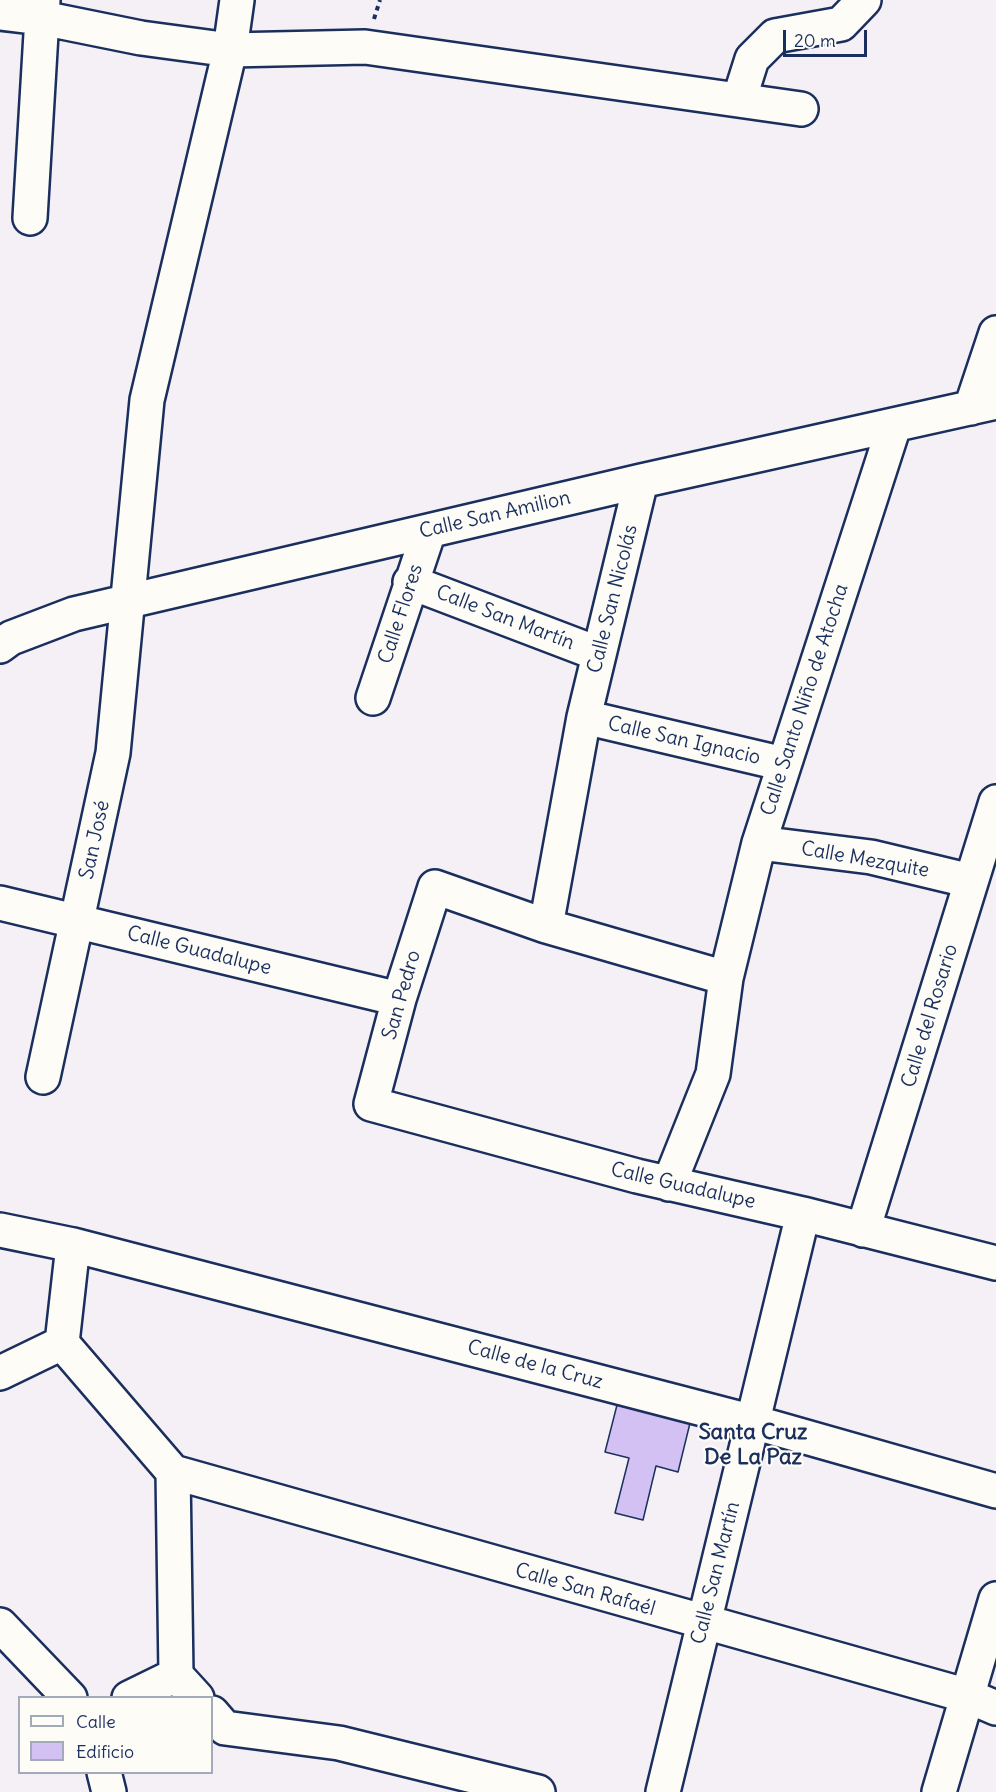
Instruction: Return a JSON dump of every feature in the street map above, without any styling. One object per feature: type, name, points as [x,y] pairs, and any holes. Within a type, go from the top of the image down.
[{"type":"street","name":"San José","points":[[44,1077],[114,753],[147,400],[230,50],[237,0]]},
{"type":"street","points":[[739,100],[752,58],[775,36],[841,24],[864,0]]},
{"type":"street","points":[[30,218],[43,9]]},
{"type":"street","points":[[0,13],[43,9],[141,38],[230,50],[365,47],[801,109]]},
{"type":"street","points":[[983,405],[996,333]]},
{"type":"street","name":"Calle San Amilion","points":[[0,646],[11,638],[74,614],[641,481],[983,405]]},
{"type":"street","name":"Calle Santo Niño de Atocha","points":[[669,1184],[713,1074],[726,978],[759,843],[894,426]]},
{"type":"street","name":"Calle San Nicolás","points":[[546,926],[584,717],[641,481]]},
{"type":"street","name":"Calle Flores","points":[[373,698],[429,531]]},
{"type":"street","name":"Calle San Martín","points":[[410,582],[599,654]]},
{"type":"street","name":"Calle San Ignacio","points":[[584,717],[784,764]]},
{"type":"street","name":"Calle del Rosario","points":[[863,1230],[996,802]]},
{"type":"street","name":"Calle Mezquite","points":[[759,843],[871,857],[972,881]]},
{"type":"street","name":"San Pedro","points":[[371,1104],[399,999],[435,886],[546,926]]},
{"type":"street","name":"Calle Guadalupe","points":[[0,903],[399,999]]},
{"type":"street","points":[[546,926],[726,978]]},
{"type":"street","name":"Calle Guadalupe","points":[[371,1104],[669,1184],[803,1214],[996,1263]]},
{"type":"street","name":"Calle San Martín","points":[[663,1792],[803,1214]]},
{"type":"street","name":"Calle de la Cruz","points":[[0,1230],[73,1245],[753,1422],[996,1491]]},
{"type":"street","points":[[73,1245],[62,1343],[173,1472],[186,1686],[138,1696]]},
{"type":"street","points":[[0,1373],[62,1343]]},
{"type":"street","name":"Calle San Rafaél","points":[[173,1472],[982,1702]]},
{"type":"street","points":[[939,1792],[982,1702],[996,1599]]},
{"type":"street","points":[[0,1625],[68,1696]]},
{"type":"street","points":[[218,1721],[339,1743],[538,1792]]},
{"type":"street","points":[[104,1774],[109,1792]]},
{"type":"building","points":[[617,1405],[667,1417],[669,1409],[692,1415],[678,1472],[656,1466],[643,1520],[615,1513],[629,1458],[605,1452]]},
{"type":"district","name":"Santa Cruz De La Paz","points":[[753,1446]]}]
